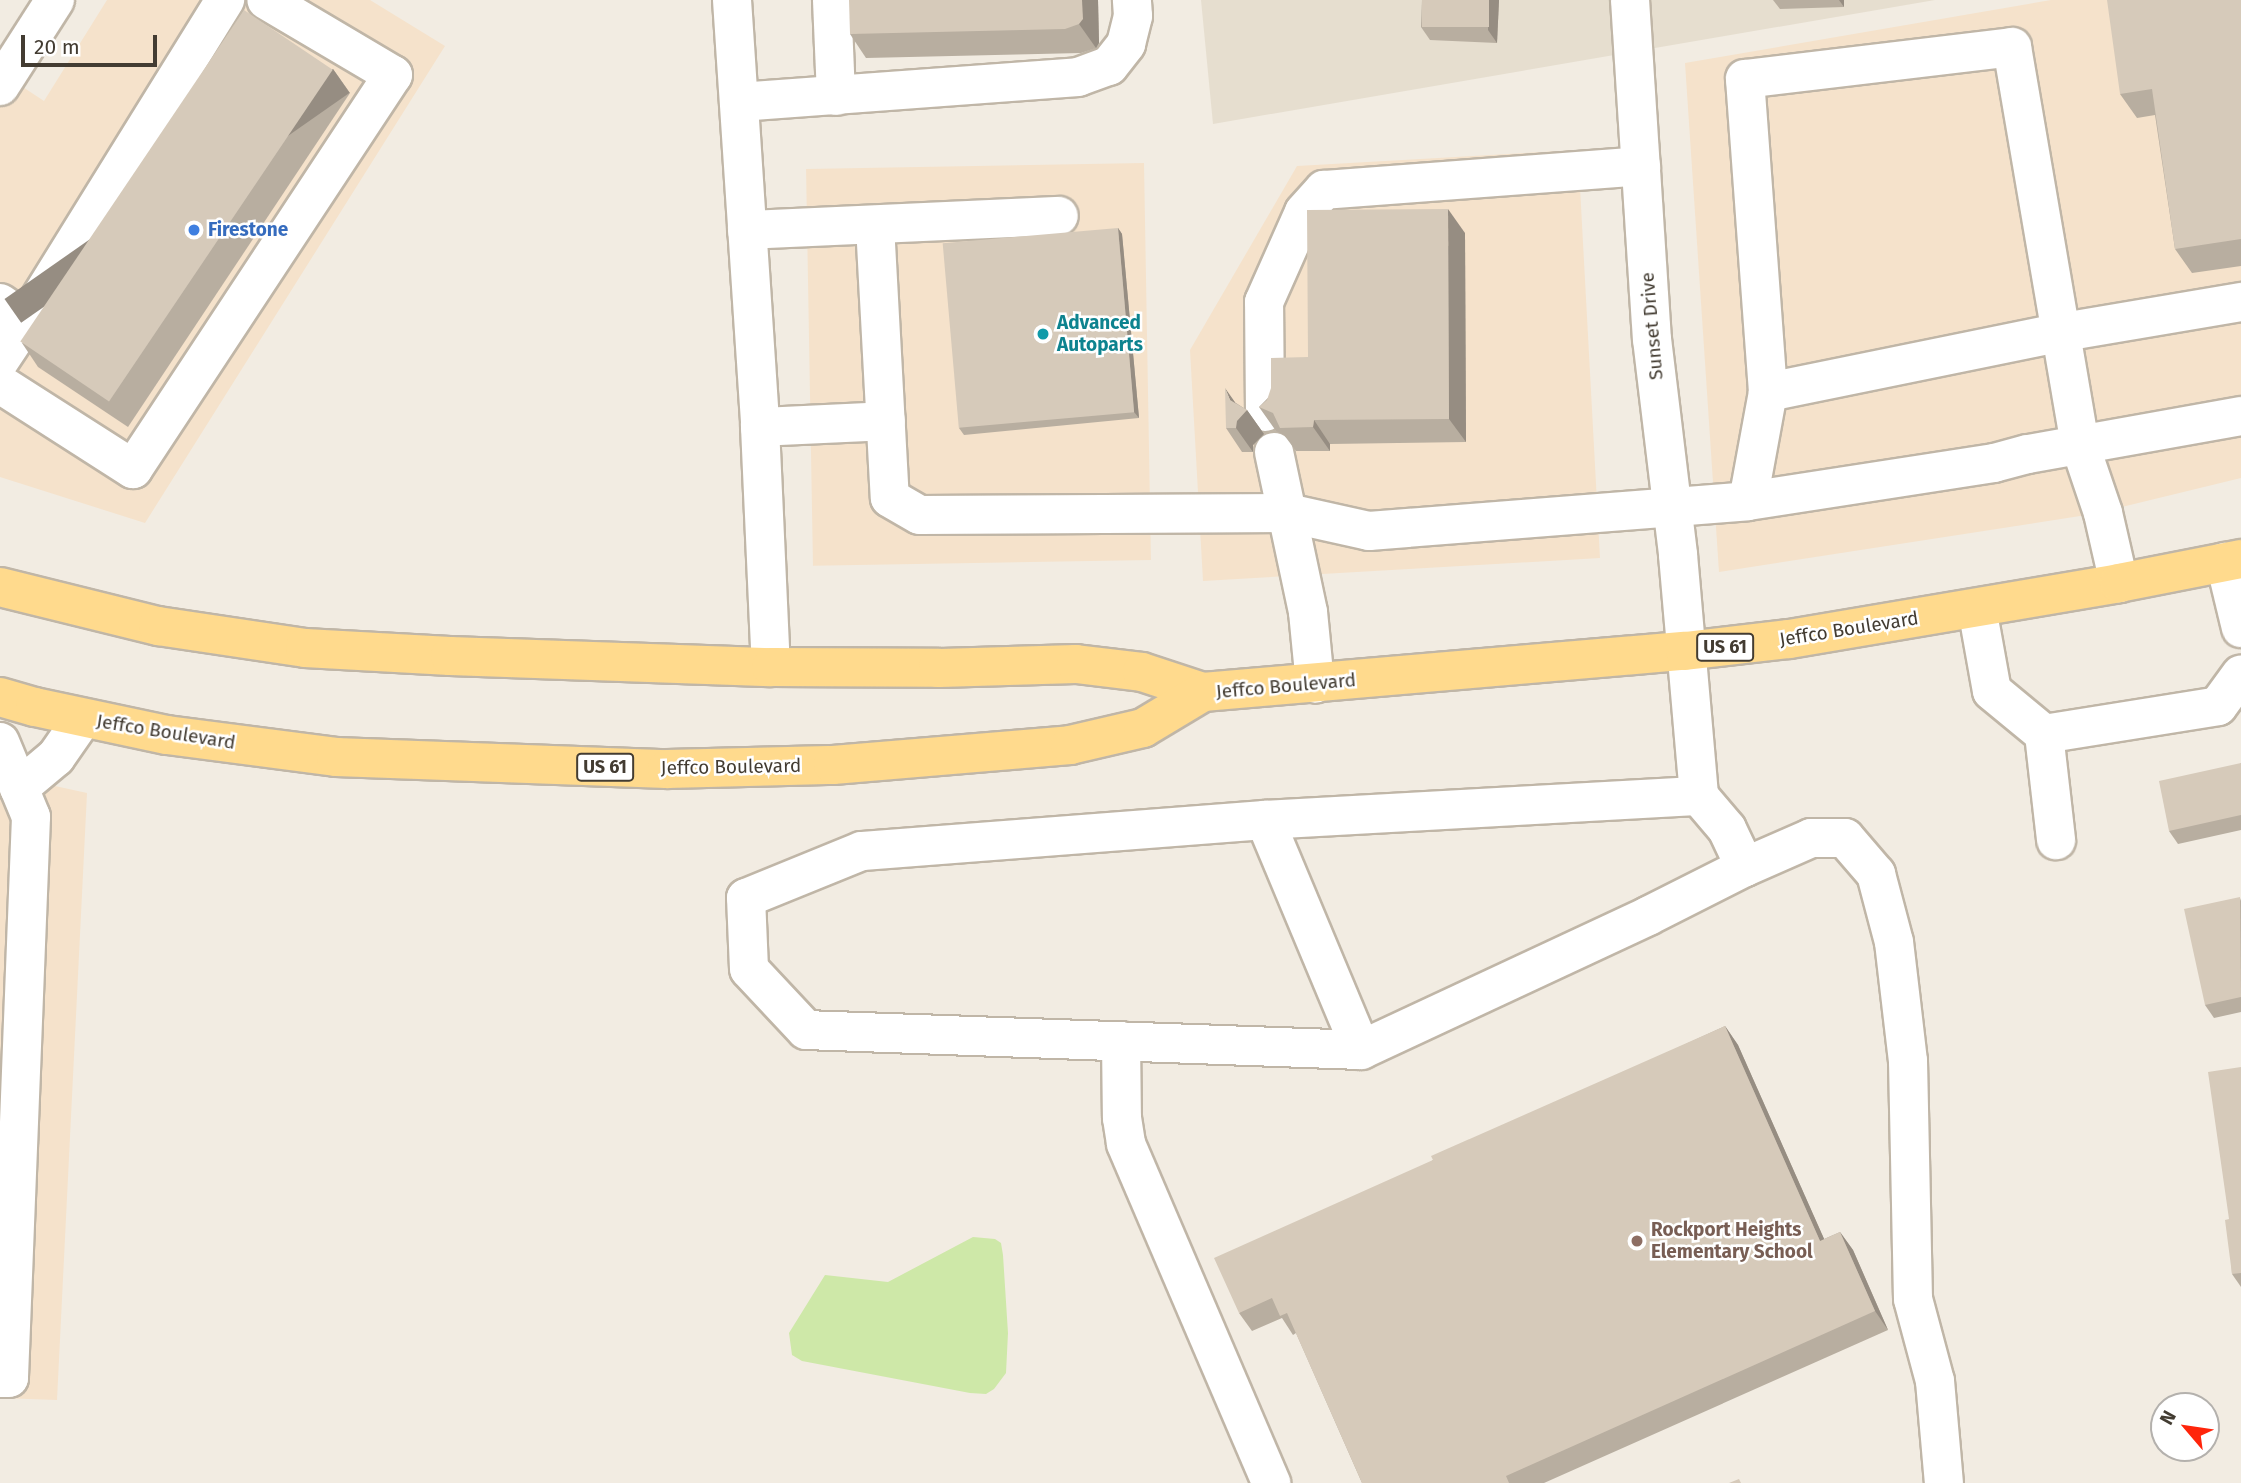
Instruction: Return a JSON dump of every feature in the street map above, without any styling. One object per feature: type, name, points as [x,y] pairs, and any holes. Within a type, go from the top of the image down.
[{"type":"main road","name":"Jeffco Boulevard","points":[[0,587],[158,626],[305,648],[771,667],[938,668],[1076,664],[1142,672],[1203,692],[1685,651],[1789,639],[2119,583],[2233,560]]},
{"type":"main road","name":"Jeffco Boulevard","points":[[0,696],[83,718],[167,735],[336,757],[667,769],[791,766],[1070,745],[1143,728],[1203,692]]},
{"type":"street","points":[[0,86],[55,0]]},
{"type":"street","points":[[0,360],[13,312],[225,0]]},
{"type":"street","points":[[0,384],[133,469],[393,75],[266,0]]},
{"type":"street","points":[[732,0],[760,427],[771,667]]},
{"type":"street","points":[[832,0],[836,96]]},
{"type":"street","points":[[739,103],[1078,78],[1109,66],[1126,44],[1133,16],[1132,0]]},
{"type":"street","name":"Sunset Drive","points":[[1630,0],[1652,339],[1673,506],[1699,796]]},
{"type":"street","points":[[1748,501],[1768,392],[1745,79],[2012,47],[2063,332],[2080,445],[2103,513],[2119,583]]},
{"type":"street","points":[[1265,412],[1264,302],[1304,212],[1324,190],[1641,166]]},
{"type":"street","points":[[747,230],[1059,216]]},
{"type":"street","points":[[875,225],[890,498],[920,515],[1288,513],[1368,531],[1748,501],[1994,463],[2241,416]]},
{"type":"street","points":[[1768,392],[2063,332],[2241,302]]},
{"type":"street","points":[[760,427],[886,421]]},
{"type":"street","points":[[1274,452],[1308,611],[1315,684]]},
{"type":"street","points":[[2233,560],[2241,628]]},
{"type":"street","points":[[1977,608],[1992,691],[2044,734],[2056,840]]},
{"type":"street","points":[[2044,734],[2218,706],[2241,674]]},
{"type":"street","points":[[16,806],[56,757],[83,718]]},
{"type":"street","points":[[0,742],[16,806],[9,1378],[0,1378]]},
{"type":"street","points":[[1745,867],[1727,829],[1699,796],[1265,820],[862,851],[746,898],[748,969],[806,1030],[1360,1050],[1811,838],[1845,838],[1876,874],[1894,942],[1908,1062],[1913,1299],[1935,1381],[1944,1483]]},
{"type":"street","points":[[1265,820],[1360,1050]]},
{"type":"street","points":[[1121,1041],[1122,1118],[1126,1144],[1271,1483]]},
{"type":"shaded area","points":[[107,0],[370,0],[445,46],[145,523],[0,477],[0,72],[44,101]]},
{"type":"shaded area","points":[[1201,0],[1935,0],[1213,124]]},
{"type":"shaded area","points":[[2051,0],[2241,0],[2241,478],[2093,514],[1719,572],[1685,63]]},
{"type":"shaded area","points":[[1578,150],[1600,558],[1203,581],[1190,350],[1297,166]]},
{"type":"shaded area","points":[[1144,163],[1151,560],[813,566],[806,169]]},
{"type":"shaded area","points":[[0,774],[87,793],[57,1400],[0,1398]]},
{"type":"green space","points":[[973,1237],[995,1239],[1001,1243],[1003,1255],[1008,1333],[1006,1373],[994,1389],[986,1394],[970,1393],[802,1361],[792,1355],[789,1333],[825,1275],[888,1282]]},
{"type":"building","points":[[849,0],[1082,0],[1083,19],[1079,24],[1065,29],[850,34]]},
{"type":"building","points":[[1422,0],[1489,0],[1489,27],[1422,27]]},
{"type":"building","points":[[2107,0],[2241,0],[2241,239],[2175,249],[2152,89],[2120,94]]},
{"type":"building","name":"Firestone","points":[[244,10],[333,70],[109,401],[20,342]]},
{"type":"building","points":[[1448,209],[1449,419],[1314,420],[1313,427],[1280,428],[1273,413],[1259,407],[1267,400],[1271,388],[1271,358],[1308,357],[1307,210]]},
{"type":"building","name":"Advanced Autoparts","points":[[1118,228],[1134,412],[959,428],[943,243]]},
{"type":"building","points":[[1225,388],[1230,400],[1247,410],[1237,421],[1236,428],[1226,428]]},
{"type":"building","points":[[2241,763],[2241,815],[2169,831],[2159,781]]},
{"type":"building","points":[[2240,897],[2241,997],[2205,1005],[2184,909]]},
{"type":"building","name":"Rockport Heights Elementary School","points":[[1725,1026],[1820,1241],[1840,1232],[1875,1311],[1506,1476],[1509,1483],[1362,1483],[1287,1313],[1280,1316],[1272,1298],[1239,1313],[1214,1258],[1433,1160],[1431,1156]]},
{"type":"building","points":[[2241,1067],[2241,1273],[2232,1274],[2225,1220],[2229,1219],[2208,1072]]},
{"type":"place","name":"Firestone","points":[[194,230]]},
{"type":"place","name":"Advanced Autoparts","points":[[1043,334]]},
{"type":"place","name":"Rockport Heights Elementary School","points":[[1637,1241]]}]
